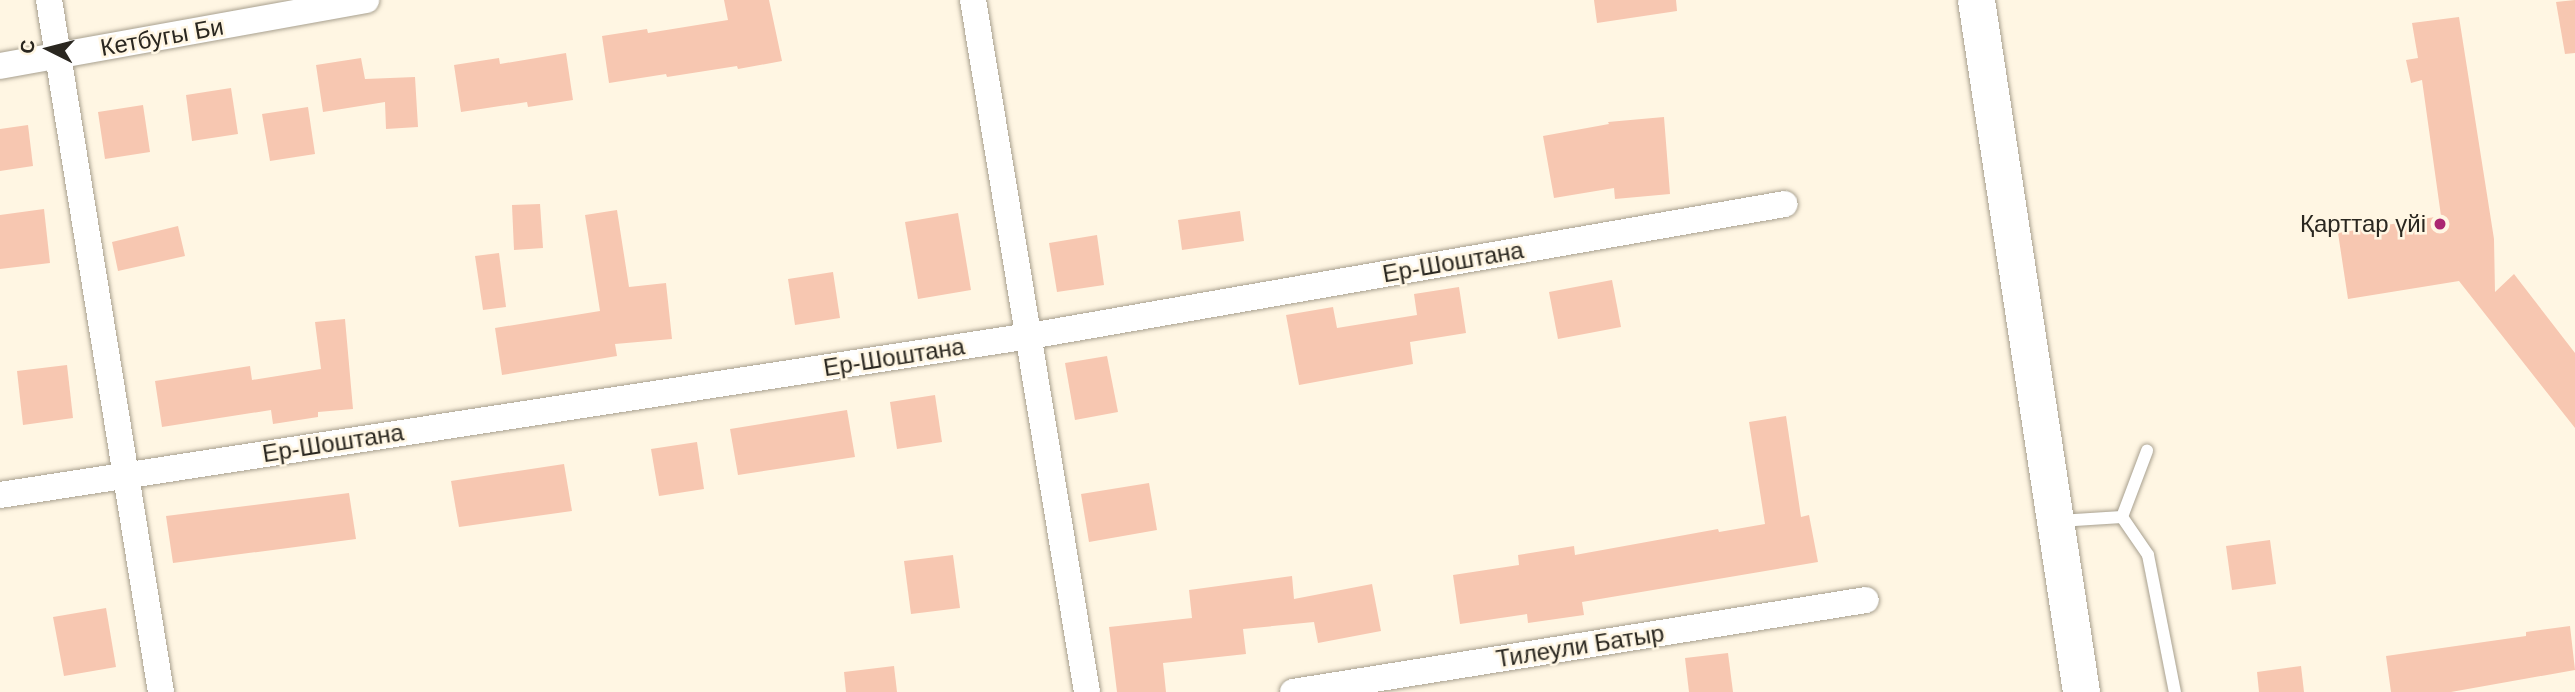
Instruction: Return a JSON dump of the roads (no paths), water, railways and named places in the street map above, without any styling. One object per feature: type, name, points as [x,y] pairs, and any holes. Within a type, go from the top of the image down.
[{"type":"main road","points":[[1976,0],[2081,692]]},
{"type":"street","points":[[49,0],[161,692]]},
{"type":"street","name":"Кетбугы Би","points":[[0,66],[366,0]]},
{"type":"street","points":[[973,0],[1087,692]]},
{"type":"street","name":"Ер-Шоштана","points":[[0,495],[1030,336],[1785,204]]},
{"type":"street","name":"Тилеули Батыр","points":[[1293,692],[1866,600]]},
{"type":"lane","points":[[2122,517],[2147,451]]},
{"type":"lane","points":[[2055,521],[2122,517]]},
{"type":"lane","points":[[2122,517],[2148,555],[2175,692]]},
{"type":"place","name":"Қарттар үйі","points":[[2440,224]]}]
